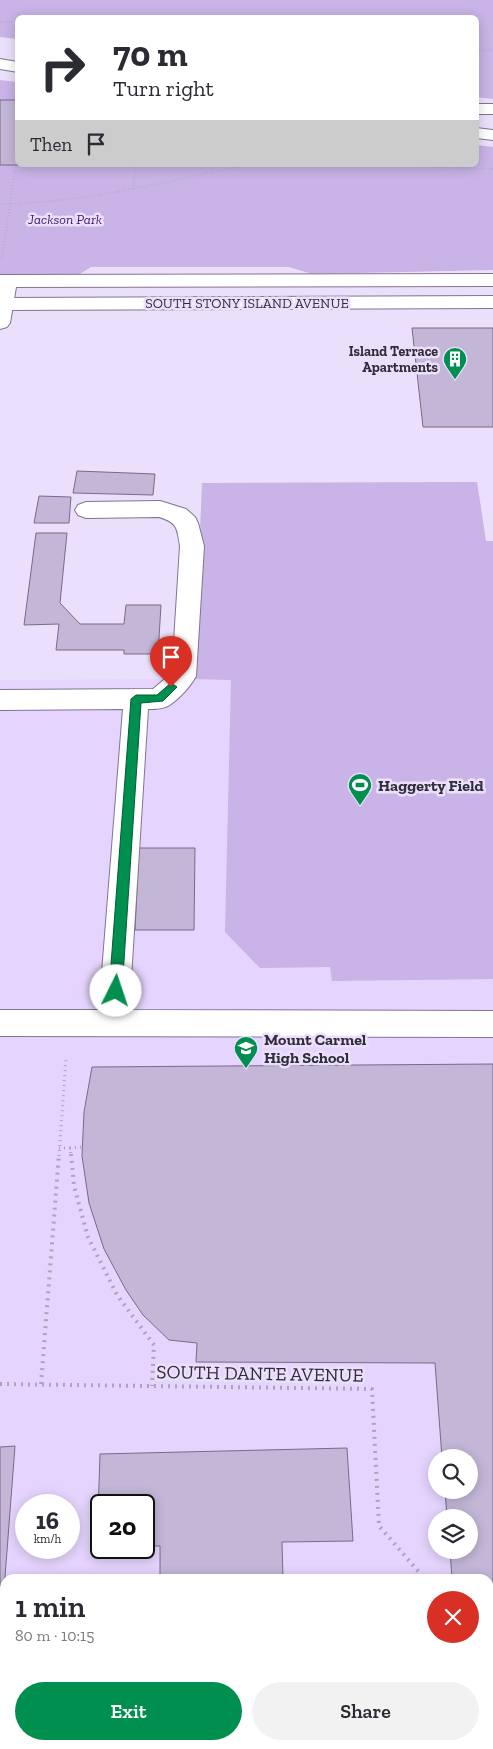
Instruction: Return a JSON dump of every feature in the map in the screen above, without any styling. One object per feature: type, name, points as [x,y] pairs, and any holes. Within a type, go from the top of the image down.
[{"type":"main road","points":[[0,64],[15,66]]},
{"type":"main road","points":[[479,109],[493,109]]},
{"type":"main road","points":[[479,133],[493,135]]},
{"type":"main road","points":[[1,310],[2,276]]},
{"type":"main road","name":"SOUTH STONY ISLAND AVENUE","points":[[2,276],[493,280]]},
{"type":"main road","name":"SOUTH STONY ISLAND AVENUE","points":[[1,310],[493,302]]},
{"type":"main road","points":[[0,700],[155,699],[184,676],[192,546],[187,523],[178,515],[160,509],[86,510]]},
{"type":"main road","points":[[113,1023],[155,699]]},
{"type":"main road","points":[[0,1023],[493,1024]]},
{"type":"path","points":[[0,22],[15,22]]},
{"type":"path","points":[[479,49],[493,51]]},
{"type":"path","points":[[2,276],[16,167]]},
{"type":"path","points":[[133,189],[136,167]]},
{"type":"path","points":[[0,204],[35,204],[88,198],[238,167]]},
{"type":"path","points":[[426,167],[493,170]]},
{"type":"path","points":[[41,1384],[66,1058]]},
{"type":"path","points":[[59,1148],[83,1147]]},
{"type":"path","points":[[70,1148],[74,1186],[88,1237],[117,1295],[154,1345],[152,1386]]},
{"type":"path","name":"SOUTH DANTE AVENUE","points":[[0,1384],[372,1389],[379,1526],[421,1574]]},
{"type":"shaded area","name":"Mount Carmel High School","points":[[477,482],[486,541],[493,541],[493,1574],[0,1574],[0,680],[194,679],[202,483]]},
{"type":"green space","points":[[0,0],[493,0],[493,99],[479,97],[479,15],[15,15],[15,39],[0,37]]},
{"type":"green space","name":"Jackson Park","points":[[0,80],[15,82],[15,167],[479,167],[479,145],[493,147],[493,270],[312,274],[289,267],[91,267],[80,274],[0,274]]},
{"type":"green space","name":"Haggerty Field","points":[[477,482],[486,541],[493,541],[493,979],[332,981],[330,967],[260,968],[225,932],[231,680],[194,679],[202,483]]},
{"type":"building","points":[[0,100],[15,100],[15,165],[0,165]]},
{"type":"building","name":"Island Terrace Apartments","points":[[412,328],[493,328],[493,427],[423,427]]},
{"type":"building","points":[[77,471],[155,474],[153,495],[73,493]]},
{"type":"building","points":[[39,496],[71,497],[69,523],[34,523]]},
{"type":"building","points":[[36,533],[67,533],[60,603],[80,624],[124,624],[126,605],[161,605],[158,654],[124,654],[124,650],[56,650],[59,624],[24,625]]},
{"type":"building","points":[[139,848],[195,848],[194,930],[135,930]]},
{"type":"building","points":[[493,1064],[493,1574],[452,1574],[451,1559],[478,1559],[478,1509],[446,1509],[446,1499],[478,1499],[478,1449],[441,1449],[435,1363],[196,1362],[197,1343],[169,1340],[143,1315],[126,1290],[104,1249],[89,1203],[82,1156],[84,1112],[92,1067]]},
{"type":"building","points":[[15,1446],[5,1574],[0,1574],[0,1447]]},
{"type":"building","points":[[347,1448],[353,1541],[282,1542],[283,1574],[160,1574],[160,1546],[155,1546],[155,1494],[99,1494],[100,1454]]},
{"type":"place","name":"Island Terrace Apartments","points":[[455,380]]},
{"type":"place","name":"Haggerty Field","points":[[360,806]]},
{"type":"place","name":"Mount Carmel High School","points":[[246,1069]]},
{"type":"route","points":[[116,991],[136,699],[159,699],[171,687]]}]
